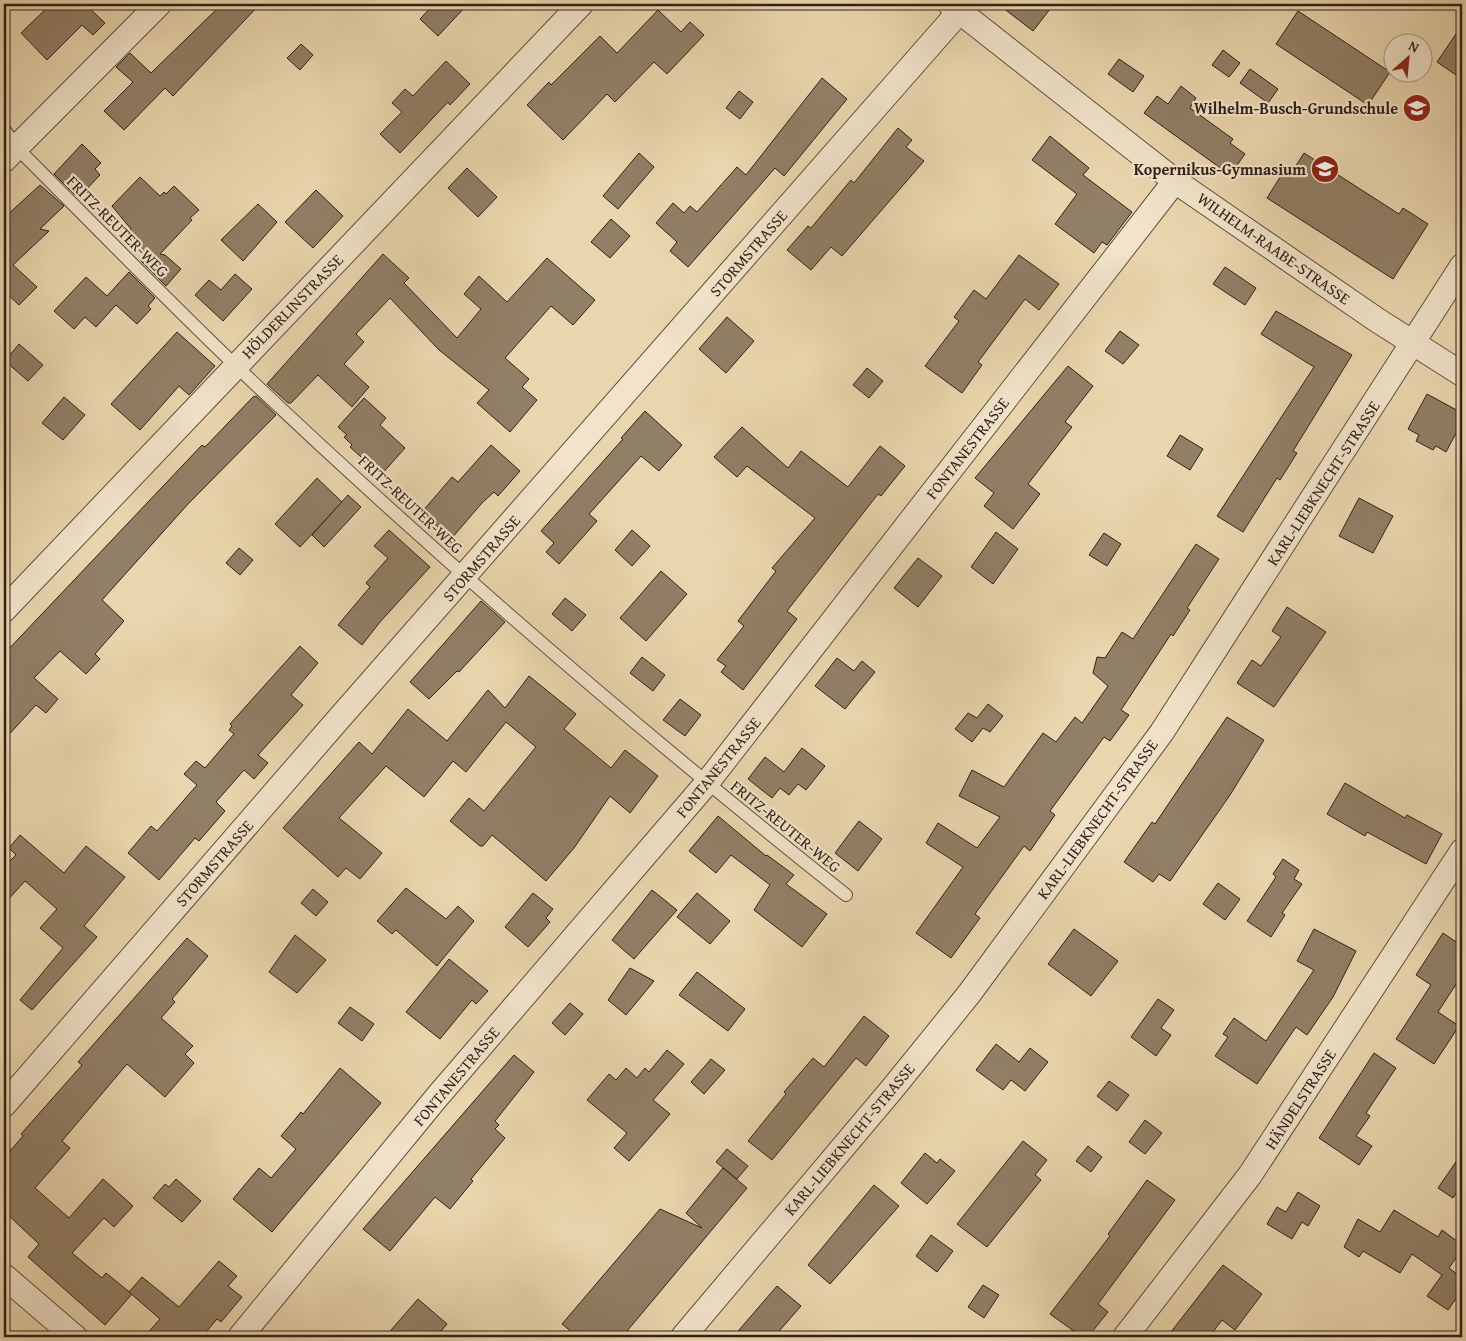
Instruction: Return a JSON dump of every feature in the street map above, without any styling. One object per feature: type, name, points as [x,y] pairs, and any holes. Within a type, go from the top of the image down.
[{"type":"street","points":[[8,145],[159,4]]},
{"type":"street","name":"HÖLDERLINSTRASSE","points":[[4,610],[581,4]]},
{"type":"street","name":"WILHELM-RAABE-STRASSE","points":[[954,8],[1176,181],[1414,344],[1462,374]]},
{"type":"street","name":"STORMSTRASSE","points":[[4,1105],[465,576],[954,8]]},
{"type":"street","name":"FONTANESTRASSE","points":[[240,1337],[436,1097],[706,784],[1176,181]]},
{"type":"street","name":"KARL-LIEBKNECHT-STRASSE","points":[[683,1337],[893,1088],[969,994],[1134,770],[1192,687],[1414,344],[1462,266]]},
{"type":"street","name":"HÄNDELSTRASSE","points":[[1125,1337],[1250,1176],[1462,851]]},
{"type":"street","points":[[4,1276],[75,1337]]},
{"type":"lane","name":"FRITZ-REUTER-WEG","points":[[8,145],[236,365],[465,576],[706,784],[846,895]]},
{"type":"building","points":[[51,4],[85,4],[105,23],[93,35],[82,25],[47,60],[21,33]]},
{"type":"building","points":[[222,4],[260,4],[173,96],[165,88],[124,130],[104,111],[133,82],[116,67],[130,53],[151,73]]},
{"type":"building","points":[[434,4],[468,4],[438,36],[420,19]]},
{"type":"building","points":[[998,4],[1054,4],[1033,31]]},
{"type":"building","points":[[658,10],[681,32],[690,22],[704,35],[667,74],[654,62],[615,102],[607,94],[563,140],[527,105],[549,82],[551,85],[600,36],[617,53]]},
{"type":"building","points":[[1298,11],[1384,68],[1384,81],[1368,105],[1276,44]]},
{"type":"building","points":[[1462,25],[1462,79],[1437,62]]},
{"type":"building","points":[[301,44],[313,55],[300,70],[287,58]]},
{"type":"building","points":[[1223,50],[1240,63],[1229,77],[1212,65]]},
{"type":"building","points":[[1119,59],[1144,76],[1133,92],[1108,74]]},
{"type":"building","points":[[446,61],[470,84],[450,105],[448,102],[400,153],[380,134],[402,112],[392,103],[405,89],[413,96]]},
{"type":"building","points":[[1250,69],[1278,89],[1268,103],[1240,83]]},
{"type":"building","points":[[822,78],[847,99],[784,176],[775,168],[688,267],[670,251],[677,242],[656,223],[673,203],[684,213],[690,206],[697,212],[737,167],[746,175]]},
{"type":"building","points":[[1181,86],[1196,98],[1190,108],[1233,139],[1230,143],[1245,154],[1230,175],[1144,113],[1157,96],[1168,104]]},
{"type":"building","points":[[739,91],[753,102],[740,119],[726,108]]},
{"type":"building","points":[[898,128],[912,140],[906,147],[924,161],[842,256],[831,247],[811,270],[787,250],[808,226],[811,228],[851,180],[854,183]]},
{"type":"building","points":[[1050,136],[1089,168],[1083,175],[1132,212],[1107,245],[1102,242],[1094,253],[1055,224],[1077,194],[1032,160]]},
{"type":"building","points":[[82,144],[101,163],[95,169],[100,175],[80,196],[77,193],[75,195],[54,174]]},
{"type":"building","points":[[639,153],[654,167],[618,209],[603,196]]},
{"type":"building","points":[[1304,153],[1399,214],[1403,208],[1428,224],[1393,279],[1267,198],[1284,171],[1290,175]]},
{"type":"building","points":[[467,168],[497,197],[478,217],[448,188]]},
{"type":"building","points":[[140,177],[160,196],[164,192],[166,194],[174,186],[199,210],[160,254],[165,255],[181,269],[166,286],[140,260],[145,253],[125,235],[131,229],[112,206]]},
{"type":"building","points":[[40,185],[64,206],[40,229],[49,231],[13,265],[37,287],[19,305],[4,291],[4,218]]},
{"type":"building","points":[[316,190],[343,216],[313,248],[285,222]]},
{"type":"building","points":[[258,204],[277,222],[243,261],[221,240]]},
{"type":"building","points":[[611,219],[630,236],[610,258],[591,242]]},
{"type":"building","points":[[383,254],[409,278],[404,283],[457,338],[481,309],[464,294],[479,276],[507,302],[547,258],[595,300],[573,325],[551,306],[505,358],[529,379],[522,387],[537,400],[510,432],[477,403],[489,390],[439,350],[390,298],[356,334],[364,342],[344,364],[369,387],[352,407],[318,375],[291,403],[288,403],[267,384]]},
{"type":"building","points":[[1019,255],[1059,284],[1039,310],[1025,299],[978,362],[982,365],[962,393],[925,366],[959,321],[954,317],[974,290],[986,299]]},
{"type":"building","points":[[1225,267],[1256,288],[1245,305],[1213,284]]},
{"type":"building","points":[[129,272],[155,298],[148,306],[151,309],[137,324],[116,305],[96,327],[85,317],[74,329],[54,311],[86,277],[107,296]]},
{"type":"building","points":[[235,274],[252,289],[223,321],[195,295],[209,280],[221,290]]},
{"type":"building","points":[[1276,311],[1352,355],[1293,451],[1297,453],[1280,480],[1277,478],[1243,532],[1217,516],[1314,367],[1261,334]]},
{"type":"building","points":[[727,317],[754,341],[726,373],[699,349]]},
{"type":"building","points":[[1120,331],[1139,345],[1123,364],[1105,351]]},
{"type":"building","points":[[177,332],[215,366],[189,395],[179,386],[140,430],[111,404]]},
{"type":"building","points":[[19,344],[43,365],[28,381],[5,361]]},
{"type":"building","points":[[1068,366],[1093,386],[1065,422],[1072,427],[1028,484],[1040,494],[1013,529],[984,506],[994,493],[975,478]]},
{"type":"building","points":[[867,368],[883,381],[869,398],[853,385]]},
{"type":"building","points":[[1427,394],[1462,413],[1462,422],[1446,452],[1436,446],[1433,450],[1416,441],[1419,435],[1408,429]]},
{"type":"building","points":[[256,396],[276,415],[188,504],[102,600],[124,621],[95,654],[100,659],[86,674],[60,651],[34,678],[58,699],[46,713],[36,705],[4,740],[4,654],[202,445],[205,447]]},
{"type":"building","points":[[64,397],[85,415],[63,440],[42,423]]},
{"type":"building","points":[[364,398],[386,418],[380,425],[405,448],[381,475],[350,447],[352,445],[344,437],[347,435],[338,427]]},
{"type":"building","points":[[645,411],[682,445],[659,471],[641,456],[589,514],[597,521],[559,564],[546,552],[554,543],[541,531],[623,439],[621,438]]},
{"type":"building","points":[[742,427],[788,468],[801,451],[848,487],[880,446],[905,466],[881,496],[878,494],[787,611],[797,619],[743,690],[721,672],[726,666],[717,660],[744,626],[738,621],[776,571],[772,568],[815,518],[747,466],[737,477],[714,457]]},
{"type":"building","points":[[1180,435],[1203,449],[1190,470],[1167,456]]},
{"type":"building","points":[[491,445],[520,471],[498,496],[494,492],[482,503],[451,539],[422,512],[452,477],[458,482]]},
{"type":"building","points":[[317,478],[342,502],[300,547],[275,524]]},
{"type":"building","points":[[348,495],[361,507],[324,547],[312,535]]},
{"type":"building","points":[[1359,498],[1393,516],[1373,553],[1339,536]]},
{"type":"building","points":[[389,530],[430,567],[380,622],[362,645],[338,625],[370,587],[366,583],[388,558],[374,546]]},
{"type":"building","points":[[632,530],[650,546],[632,566],[615,550]]},
{"type":"building","points":[[996,532],[1018,549],[993,584],[971,567]]},
{"type":"building","points":[[1104,533],[1121,544],[1107,566],[1089,555]]},
{"type":"building","points":[[1196,544],[1219,559],[1187,608],[1190,610],[1173,636],[1171,634],[1121,710],[1129,715],[1110,741],[1104,737],[1050,811],[1055,815],[1030,851],[1024,846],[975,914],[980,918],[951,958],[916,933],[963,867],[926,843],[938,823],[977,848],[1000,817],[959,796],[972,770],[1004,787],[1043,733],[1056,742],[1075,717],[1082,723],[1108,686],[1093,673],[1097,657],[1105,658],[1122,632],[1133,639]]},
{"type":"building","points":[[239,548],[253,560],[240,575],[226,563]]},
{"type":"building","points":[[918,558],[942,576],[918,607],[894,588]]},
{"type":"building","points":[[661,571],[687,594],[646,641],[620,618]]},
{"type":"building","points":[[565,598],[586,615],[572,631],[552,614]]},
{"type":"building","points":[[481,601],[505,622],[459,672],[457,671],[429,699],[410,682]]},
{"type":"building","points":[[1287,607],[1326,632],[1274,707],[1237,683],[1252,660],[1261,666],[1281,637],[1272,631]]},
{"type":"building","points":[[300,646],[318,663],[291,695],[303,705],[258,755],[268,763],[254,779],[244,770],[216,802],[225,811],[199,841],[195,838],[159,880],[128,853],[151,826],[157,831],[197,785],[184,774],[196,761],[205,768],[234,734],[229,730],[232,726],[230,724]]},
{"type":"building","points":[[642,657],[665,675],[653,691],[630,673]]},
{"type":"building","points":[[837,658],[854,671],[862,661],[875,672],[845,709],[815,686]]},
{"type":"building","points":[[529,676],[576,714],[564,729],[611,768],[625,750],[658,776],[630,813],[610,796],[574,848],[546,881],[492,835],[483,846],[480,846],[450,821],[469,798],[484,811],[536,747],[506,722],[466,772],[453,761],[424,797],[386,766],[339,818],[382,853],[360,879],[346,868],[338,877],[283,828],[359,742],[372,754],[408,709],[447,741],[488,690],[505,708]]},
{"type":"building","points":[[680,699],[701,715],[685,736],[663,720]]},
{"type":"building","points":[[988,704],[1003,716],[990,732],[983,728],[972,742],[955,729],[968,713],[977,718]]},
{"type":"building","points":[[1227,717],[1264,740],[1230,795],[1170,881],[1159,874],[1153,882],[1124,862],[1152,822],[1155,824]]},
{"type":"building","points":[[802,748],[825,766],[806,790],[798,784],[789,795],[780,788],[772,798],[748,779],[765,757],[784,772]]},
{"type":"building","points":[[1345,783],[1405,818],[1407,815],[1442,834],[1426,864],[1367,832],[1365,836],[1327,814]]},
{"type":"building","points":[[718,816],[766,856],[794,875],[786,884],[827,914],[802,947],[754,910],[770,885],[731,855],[716,873],[689,851]]},
{"type":"building","points":[[859,821],[882,839],[858,871],[835,853]]},
{"type":"building","points":[[20,835],[64,873],[86,846],[125,877],[84,926],[97,937],[32,1010],[20,1000],[63,948],[40,928],[57,909],[25,881],[4,904],[4,867],[16,855],[9,848]]},
{"type":"building","points":[[1283,859],[1299,870],[1294,879],[1302,884],[1282,913],[1285,915],[1271,937],[1247,921],[1276,877],[1273,874]]},
{"type":"building","points":[[1218,883],[1240,899],[1225,920],[1203,904]]},
{"type":"building","points":[[406,888],[446,919],[458,906],[474,921],[437,966],[396,930],[392,934],[377,921]]},
{"type":"building","points":[[313,889],[328,902],[316,916],[301,903]]},
{"type":"building","points":[[652,890],[677,910],[634,959],[612,940]]},
{"type":"building","points":[[533,893],[553,909],[546,918],[550,922],[528,947],[505,927]]},
{"type":"building","points":[[697,893],[730,921],[710,944],[677,917]]},
{"type":"building","points":[[1074,929],[1118,961],[1091,996],[1048,964]]},
{"type":"building","points":[[1314,929],[1356,951],[1333,997],[1307,1035],[1296,1027],[1257,1084],[1215,1056],[1228,1037],[1223,1034],[1234,1018],[1266,1041],[1314,970],[1297,961]]},
{"type":"building","points":[[1443,933],[1462,946],[1462,975],[1438,1012],[1459,1026],[1434,1064],[1396,1039],[1431,985],[1416,975]]},
{"type":"building","points":[[295,935],[326,960],[297,993],[269,972]]},
{"type":"building","points":[[187,938],[208,956],[172,999],[175,1002],[161,1018],[193,1046],[185,1054],[194,1063],[165,1097],[127,1064],[62,1141],[70,1148],[35,1188],[69,1218],[103,1179],[133,1206],[114,1227],[104,1218],[72,1253],[102,1278],[106,1273],[132,1294],[105,1325],[28,1257],[39,1244],[4,1211],[4,1158],[23,1136],[21,1134],[82,1065],[78,1062]]},
{"type":"building","points":[[449,959],[488,991],[476,1004],[472,1000],[440,1039],[406,1012]]},
{"type":"building","points":[[630,968],[654,981],[626,1015],[608,1000]]},
{"type":"building","points":[[697,972],[745,1009],[728,1031],[679,995]]},
{"type":"building","points":[[1158,999],[1174,1010],[1161,1028],[1171,1035],[1156,1056],[1131,1037]]},
{"type":"building","points":[[570,1003],[583,1014],[565,1035],[552,1023]]},
{"type":"building","points":[[350,1007],[374,1024],[362,1041],[338,1023]]},
{"type":"building","points":[[864,1016],[889,1036],[866,1066],[856,1058],[772,1160],[748,1141],[786,1094],[784,1092],[813,1058],[824,1067]]},
{"type":"building","points":[[996,1044],[1019,1062],[1030,1048],[1048,1062],[1025,1091],[1011,1080],[1003,1090],[976,1070]]},
{"type":"building","points":[[667,1050],[684,1064],[653,1100],[670,1114],[629,1161],[614,1148],[627,1133],[587,1100],[609,1074],[616,1080],[626,1068],[637,1078],[645,1068],[649,1072]]},
{"type":"building","points":[[1374,1053],[1396,1068],[1366,1113],[1370,1116],[1356,1136],[1372,1146],[1359,1165],[1319,1138]]},
{"type":"building","points":[[514,1055],[534,1072],[495,1121],[499,1125],[495,1129],[505,1138],[471,1179],[473,1181],[450,1209],[435,1197],[390,1251],[363,1229]]},
{"type":"building","points":[[711,1059],[725,1070],[704,1094],[691,1082]]},
{"type":"building","points":[[340,1068],[381,1103],[272,1232],[233,1199],[259,1168],[271,1178],[296,1149],[281,1136],[301,1112],[303,1114]]},
{"type":"building","points":[[1109,1081],[1129,1095],[1117,1111],[1097,1096]]},
{"type":"building","points":[[1145,1120],[1162,1133],[1145,1154],[1129,1142]]},
{"type":"building","points":[[1023,1141],[1047,1160],[1035,1175],[1041,1180],[987,1247],[957,1224]]},
{"type":"building","points":[[1088,1146],[1102,1157],[1091,1172],[1076,1161]]},
{"type":"building","points":[[727,1149],[748,1166],[737,1179],[716,1162]]},
{"type":"building","points":[[925,1153],[937,1163],[940,1159],[955,1171],[927,1204],[901,1183]]},
{"type":"building","points":[[1462,1153],[1462,1198],[1456,1193],[1453,1198],[1438,1188]]},
{"type":"building","points":[[723,1168],[747,1188],[622,1337],[578,1337],[562,1324],[660,1209],[702,1228],[686,1213]]},
{"type":"building","points":[[176,1179],[201,1201],[182,1222],[153,1198],[165,1184],[169,1187]]},
{"type":"building","points":[[1147,1180],[1175,1200],[1098,1304],[1108,1312],[1088,1337],[1082,1337],[1050,1314],[1110,1236],[1108,1234]]},
{"type":"building","points":[[874,1185],[899,1206],[830,1284],[808,1265]]},
{"type":"building","points":[[1298,1192],[1320,1206],[1308,1226],[1302,1222],[1292,1239],[1267,1224],[1277,1207],[1286,1212]]},
{"type":"building","points":[[1394,1210],[1438,1237],[1442,1230],[1462,1245],[1462,1249],[1449,1268],[1462,1278],[1462,1290],[1448,1310],[1427,1296],[1442,1275],[1412,1254],[1400,1273],[1363,1251],[1359,1257],[1344,1247],[1358,1219],[1380,1232]]},
{"type":"building","points":[[931,1235],[953,1251],[937,1272],[916,1256]]},
{"type":"building","points":[[219,1261],[237,1276],[228,1286],[242,1297],[221,1322],[217,1319],[202,1337],[144,1337],[160,1319],[129,1292],[142,1277],[179,1307]]},
{"type":"building","points":[[1223,1265],[1262,1294],[1235,1330],[1222,1320],[1209,1337],[1167,1337]]},
{"type":"building","points":[[983,1285],[999,1295],[984,1318],[968,1307]]},
{"type":"building","points":[[777,1286],[801,1306],[774,1337],[733,1337]]},
{"type":"building","points":[[418,1299],[447,1324],[436,1337],[385,1337]]},
{"type":"place","name":"Wilhelm-Busch-Grundschule","points":[[1417,108]]},
{"type":"place","name":"Kopernikus-Gymnasium","points":[[1325,169]]}]
